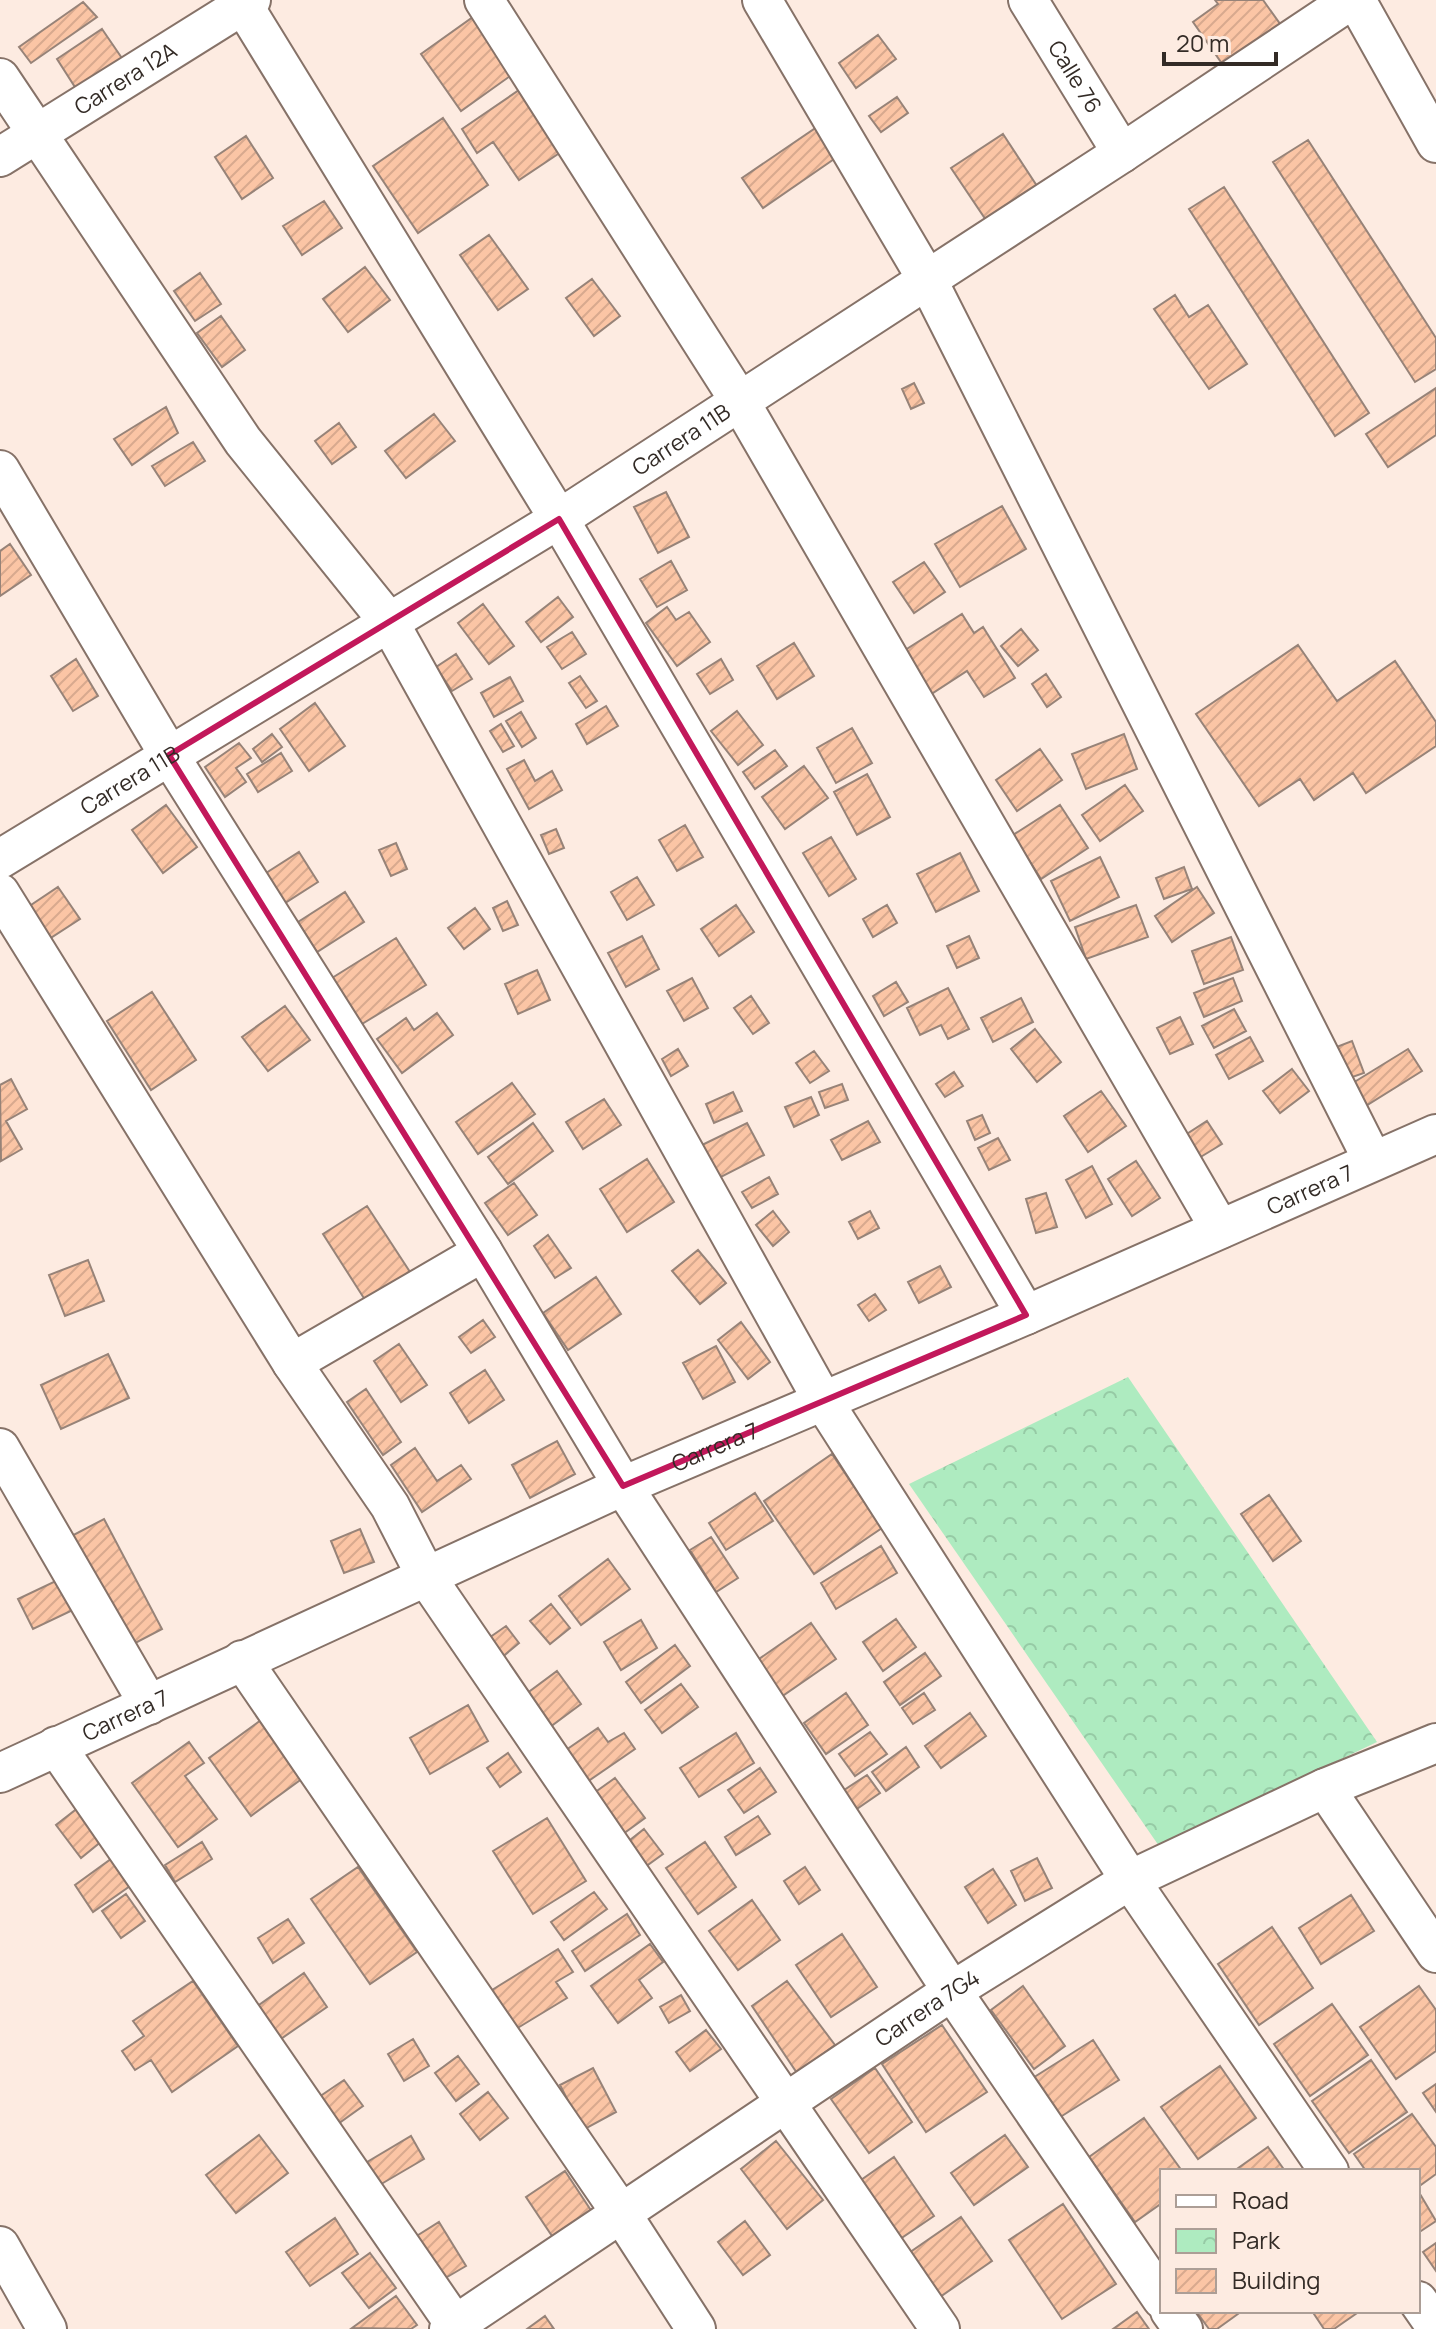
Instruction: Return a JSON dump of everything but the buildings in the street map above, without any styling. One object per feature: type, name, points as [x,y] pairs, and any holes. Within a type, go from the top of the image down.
[{"type":"street","points":[[484,0],[739,400],[1220,1229]]},
{"type":"street","points":[[762,0],[928,281],[1373,1161]]},
{"type":"street","name":"Calle 76","points":[[1028,0],[1122,153]]},
{"type":"street","points":[[1353,0],[1436,143]]},
{"type":"street","name":"Carrera 11B","points":[[0,859],[559,519],[739,400],[928,281],[1353,0]]},
{"type":"street","points":[[244,2],[559,519],[1026,1315]]},
{"type":"street","name":"Carrera 12A","points":[[0,157],[244,2]]},
{"type":"street","points":[[0,78],[243,441],[389,622],[823,1401],[1130,1880],[1328,2169]]},
{"type":"street","points":[[0,470],[169,755],[483,1252],[623,1486],[952,1991],[1160,2296]]},
{"type":"street","points":[[0,893],[292,1363],[390,1506],[427,1578],[940,2329]]},
{"type":"street","name":"Carrera 7","points":[[0,1773],[623,1486],[1026,1315],[1436,1134]]},
{"type":"street","points":[[292,1363],[483,1252]]},
{"type":"street","points":[[0,1448],[149,1705]]},
{"type":"street","points":[[242,1660],[621,2213],[696,2329]]},
{"type":"street","name":"Carrera 7G4","points":[[454,2328],[783,2103],[952,1991],[1130,1880],[1325,1788],[1436,1743]]},
{"type":"street","points":[[56,1746],[454,2328]]},
{"type":"street","points":[[1325,1788],[1436,1953]]},
{"type":"street","points":[[0,2246],[47,2329]]},
{"type":"street","points":[[1420,2304],[1436,2327]]},
{"type":"highlighted area","points":[[559,519],[1026,1315],[623,1486],[169,755]]},
{"type":"green space","points":[[1128,1377],[1377,1742],[1159,1846],[909,1484]]}]
